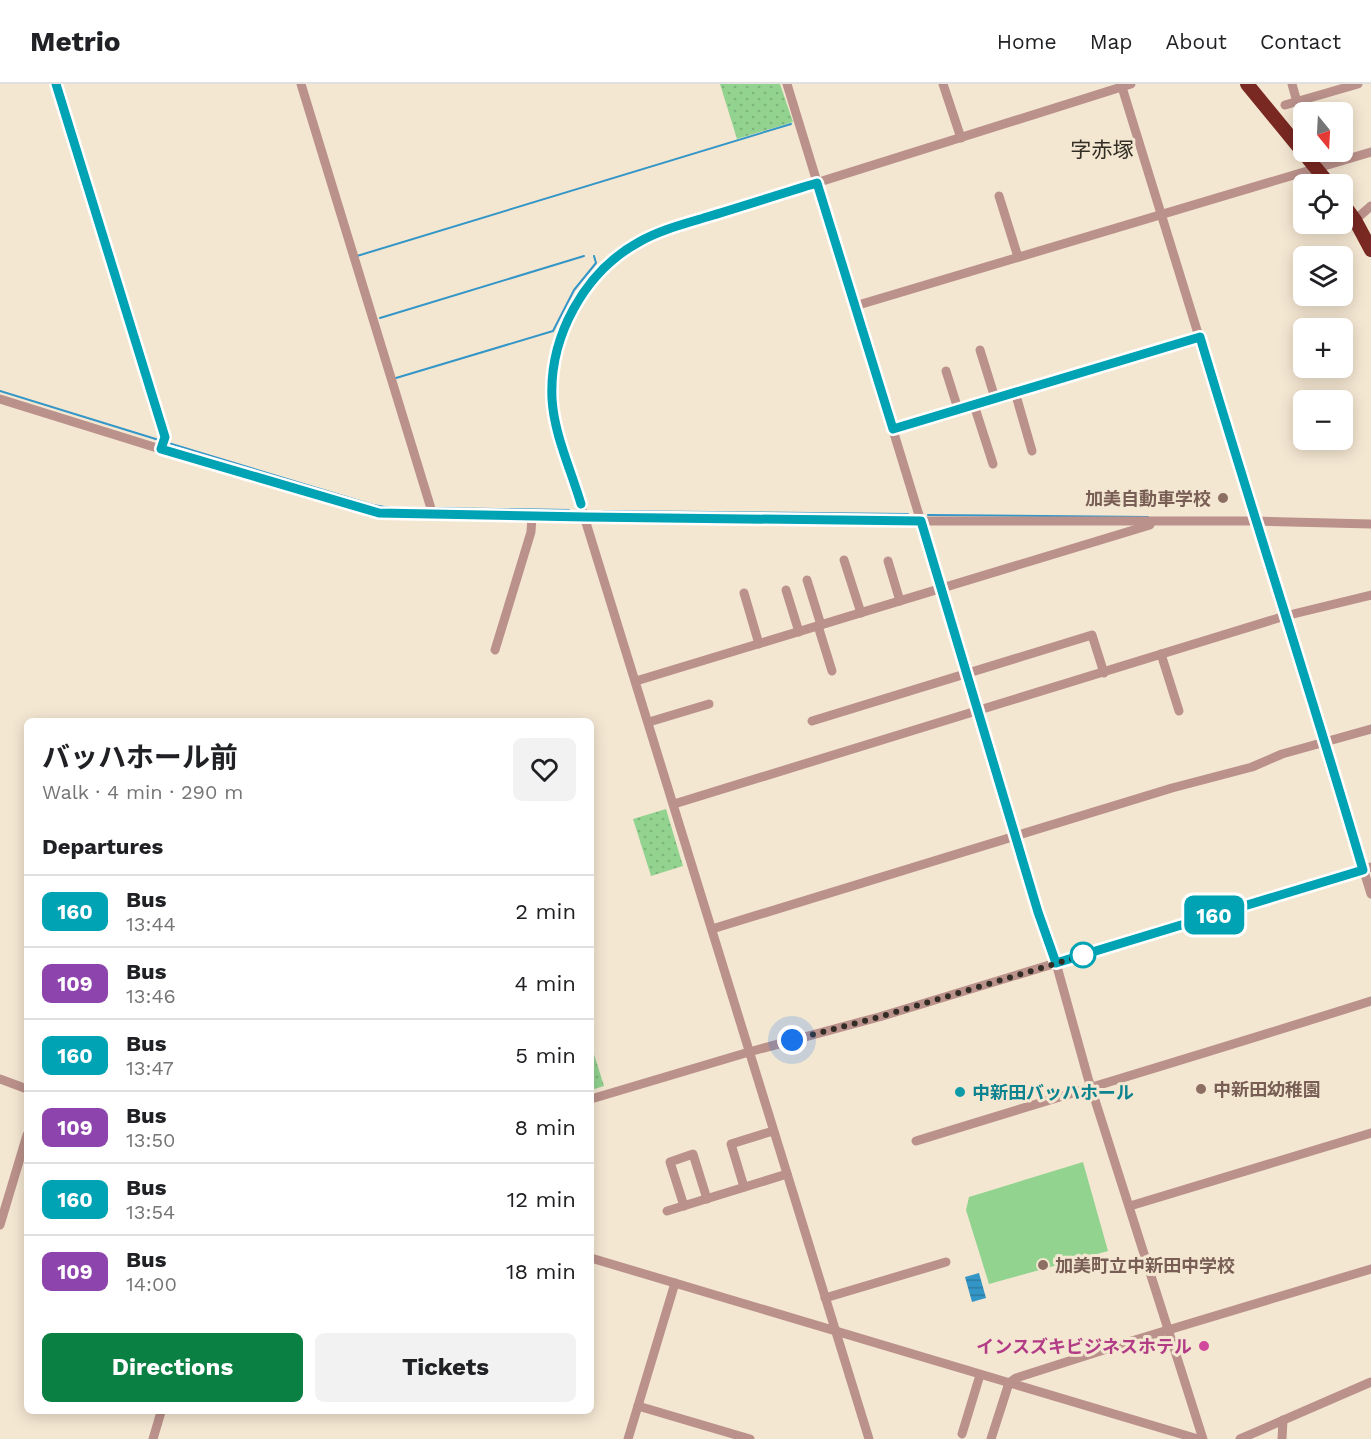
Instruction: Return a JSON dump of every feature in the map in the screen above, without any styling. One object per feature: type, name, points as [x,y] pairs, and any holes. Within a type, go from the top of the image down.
[{"type":"highway","points":[[1247,84],[1320,174]]},
{"type":"highway","points":[[1353,217],[1371,250]]},
{"type":"street","points":[[56,84],[163,444]]},
{"type":"street","points":[[301,84],[432,510]]},
{"type":"street","points":[[787,84],[1017,836],[1038,912],[1056,963],[1075,1033],[1203,1439]]},
{"type":"street","points":[[943,84],[961,138]]},
{"type":"street","points":[[1292,84],[1297,102],[1327,88],[1358,84]]},
{"type":"street","points":[[869,1439],[558,432],[552,399],[555,356],[568,320],[582,296],[602,270],[616,256],[654,234],[1125,85],[1255,521],[1367,869],[1371,894]]},
{"type":"street","points":[[1285,105],[1293,103]]},
{"type":"street","points":[[855,306],[1371,152]]},
{"type":"street","points":[[999,196],[1018,257]]},
{"type":"street","points":[[1355,220],[1371,206]]},
{"type":"street","points":[[893,429],[1200,337]]},
{"type":"street","points":[[980,350],[995,398]]},
{"type":"street","points":[[946,371],[958,410]]},
{"type":"street","points":[[1015,392],[1032,451]]},
{"type":"street","points":[[0,399],[163,444],[362,509],[397,514],[432,510],[586,517],[921,521],[1255,521],[1371,524]]},
{"type":"street","points":[[974,405],[993,464]]},
{"type":"street","points":[[495,650],[531,532],[532,515]]},
{"type":"street","points":[[636,681],[1146,527],[1155,522]]},
{"type":"street","points":[[844,560],[861,613]]},
{"type":"street","points":[[888,561],[900,601]]},
{"type":"street","points":[[807,580],[832,670]]},
{"type":"street","points":[[786,590],[799,632]]},
{"type":"street","points":[[744,593],[759,644]]},
{"type":"street","points":[[674,804],[1285,616],[1371,595]]},
{"type":"street","points":[[812,721],[1092,635],[1104,672]]},
{"type":"street","points":[[1161,654],[1179,711]]},
{"type":"street","points":[[649,722],[709,704]]},
{"type":"street","points":[[712,929],[1172,788],[1252,766],[1282,754],[1371,729]]},
{"type":"street","points":[[594,1098],[749,1052],[879,1017],[1367,869]]},
{"type":"street","points":[[916,1141],[1092,1086],[1158,1069],[1371,1001]]},
{"type":"street","points":[[0,1079],[24,1088]]},
{"type":"street","points":[[744,1188],[731,1144],[773,1131]]},
{"type":"street","points":[[1130,1206],[1371,1133]]},
{"type":"street","points":[[0,1225],[24,1145]]},
{"type":"street","points":[[684,1206],[670,1162],[693,1154],[707,1198]]},
{"type":"street","points":[[667,1211],[787,1174]]},
{"type":"street","points":[[594,1259],[1198,1439]]},
{"type":"street","points":[[825,1298],[946,1262]]},
{"type":"street","points":[[991,1439],[1009,1383],[1016,1378],[1371,1269]]},
{"type":"street","points":[[628,1439],[675,1283]]},
{"type":"street","points":[[962,1434],[980,1375]]},
{"type":"street","points":[[1240,1439],[1371,1382]]},
{"type":"street","points":[[638,1406],[750,1439]]},
{"type":"street","points":[[153,1439],[160,1414]]},
{"type":"street","points":[[1282,1439],[1283,1420]]},
{"type":"green space","points":[[720,84],[780,84],[793,122],[737,139]]},
{"type":"green space","points":[[666,809],[683,866],[651,876],[633,819]]},
{"type":"green space","points":[[594,1054],[604,1086],[594,1089]]},
{"type":"green space","points":[[1083,1162],[1108,1251],[989,1284],[966,1210],[969,1197]]},
{"type":"water","points":[[979,1273],[986,1298],[972,1302],[965,1277]]},
{"type":"waterway","points":[[357,256],[791,124]]},
{"type":"waterway","points":[[380,318],[584,256]]},
{"type":"waterway","points":[[396,378],[553,331],[574,290],[596,263],[594,256]]},
{"type":"waterway","points":[[0,391],[159,440]]},
{"type":"waterway","points":[[165,442],[373,505],[390,508],[428,508]]},
{"type":"waterway","points":[[434,508],[569,510]]},
{"type":"waterway","points":[[602,511],[908,514]]},
{"type":"waterway","points":[[928,515],[1148,517]]},
{"type":"bus line","name":"160","points":[[56,84],[165,437],[161,449],[379,513],[921,521],[1038,912],[1056,963],[1363,870],[1200,337],[893,429],[817,183],[654,234],[616,256],[588,287],[576,304],[561,337],[555,356],[552,399],[558,432],[581,504]]},
{"type":"place","name":"加美自動車学校","points":[[1223,498]]},
{"type":"place","name":"中新田幼稚園","points":[[1201,1089]]},
{"type":"place","name":"中新田バッハホール","points":[[960,1092]]},
{"type":"place","name":"加美町立中新田中学校","points":[[1043,1265]]},
{"type":"place","name":"インスズキビジネスホテル","points":[[1204,1346]]},
{"type":"district","name":"字赤塚","points":[[1102,149]]},
{"type":"route","points":[[792,1040],[879,1017],[1091,953],[1083,955]]}]
